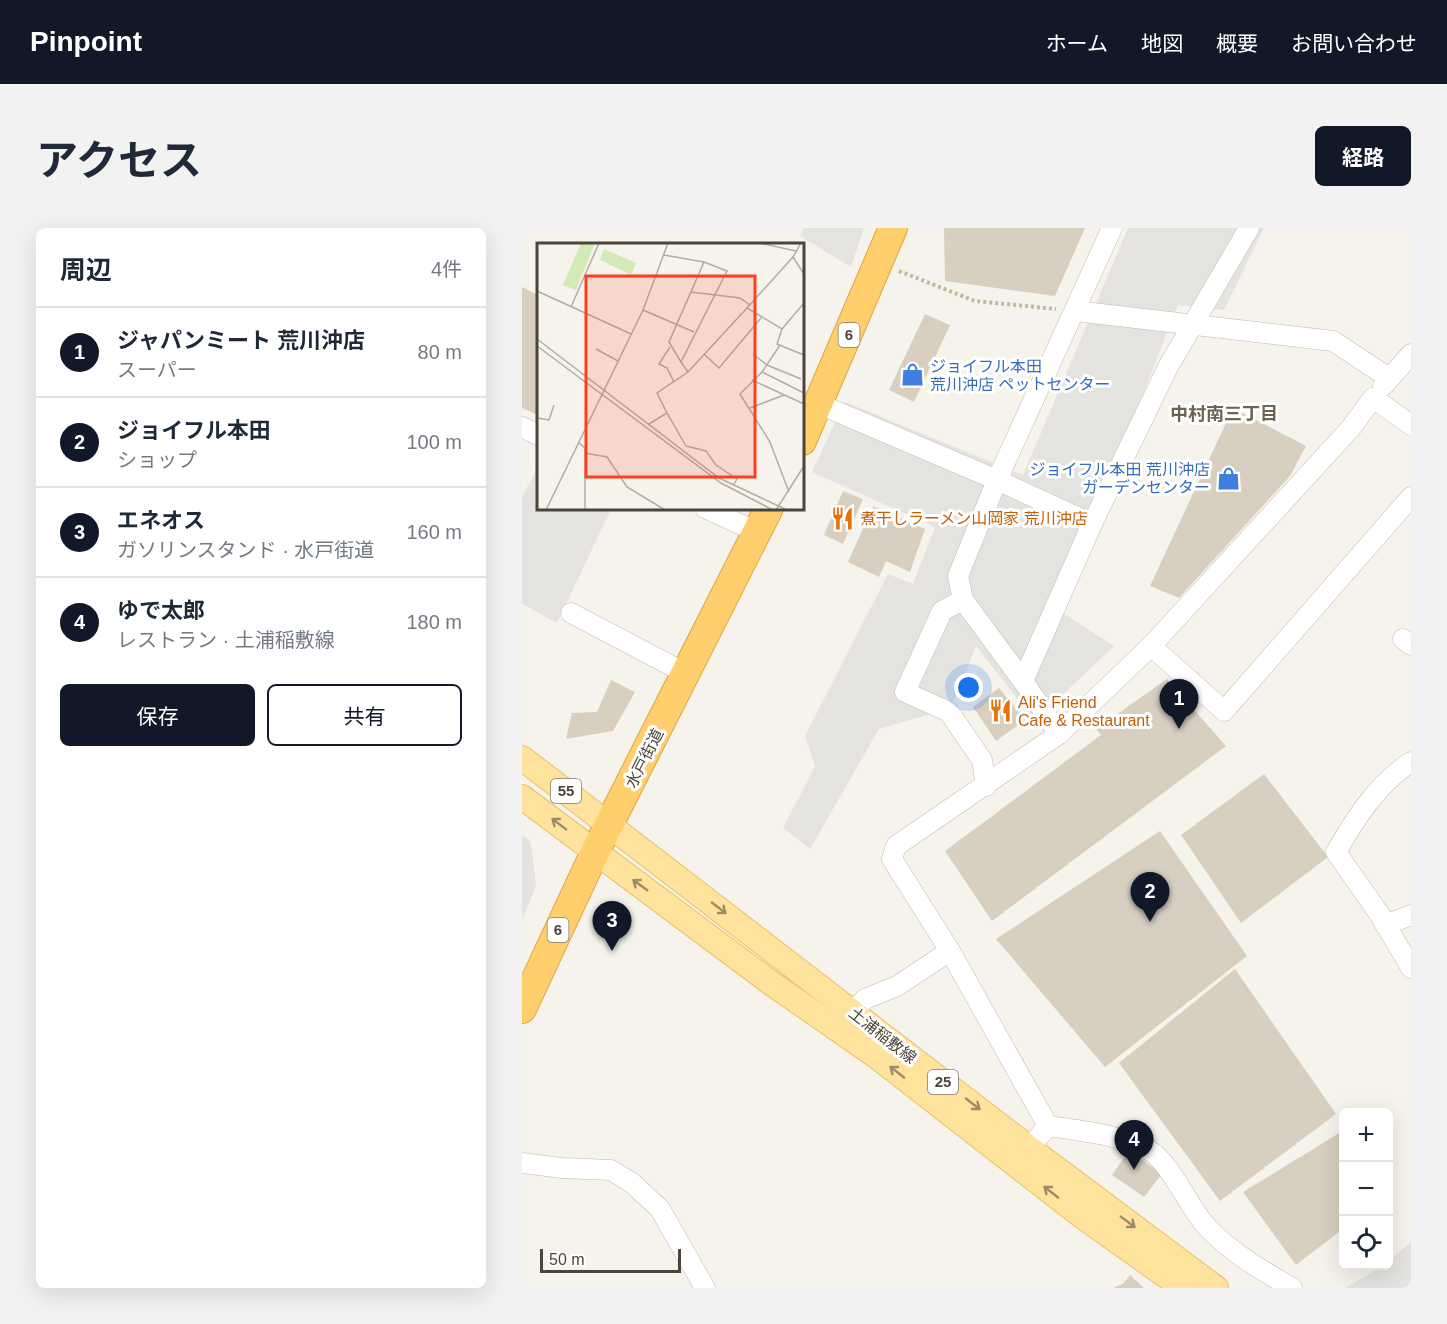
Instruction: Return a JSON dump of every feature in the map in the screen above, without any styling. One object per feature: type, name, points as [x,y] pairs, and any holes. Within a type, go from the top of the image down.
[{"type":"highway","name":"6","points":[[804,437],[880,264],[893,228]]},
{"type":"highway","name":"水戸街道","points":[[522,1009],[595,852],[763,520]]},
{"type":"main road","name":"55","points":[[522,758],[610,823]]},
{"type":"main road","name":"55","points":[[522,797],[595,852]]},
{"type":"main road","name":"土浦稲敷線","points":[[610,823],[1029,1148],[1216,1288]]},
{"type":"main road","name":"土浦稲敷線","points":[[595,852],[771,983],[876,1056],[1083,1217],[1183,1288]]},
{"type":"street","points":[[1059,734],[963,600],[958,576],[997,480],[1112,228]]},
{"type":"street","points":[[1023,681],[1092,524],[1168,367],[1249,228]]},
{"type":"street","points":[[1075,310],[1333,341],[1389,378]]},
{"type":"street","points":[[1048,1126],[950,951],[892,859],[896,846],[1059,734],[1151,646],[1350,429],[1389,378],[1411,354]]},
{"type":"street","points":[[1373,398],[1411,425]]},
{"type":"street","points":[[819,405],[839,410],[1092,524]]},
{"type":"street","points":[[522,427],[537,434]]},
{"type":"street","points":[[1151,646],[1224,711],[1411,497]]},
{"type":"street","points":[[715,510],[763,520]]},
{"type":"street","points":[[963,600],[942,611],[904,692],[949,712],[982,760],[986,786]]},
{"type":"street","points":[[571,614],[687,674]]},
{"type":"street","points":[[1411,762],[1393,774],[1359,813],[1336,852],[1411,968]]},
{"type":"street","points":[[1393,774],[1411,782]]},
{"type":"street","points":[[1385,925],[1411,915]]},
{"type":"street","points":[[852,1012],[865,999],[897,986],[950,951]]},
{"type":"street","points":[[1029,1148],[1048,1126]]},
{"type":"street","points":[[1048,1126],[1104,1134],[1152,1151],[1190,1200],[1206,1227],[1254,1265],[1292,1288]]},
{"type":"street","points":[[522,1162],[562,1168],[611,1170],[632,1183],[660,1209],[705,1288]]},
{"type":"path","points":[[880,264],[975,301],[1075,310]]},
{"type":"shaded area","points":[[804,228],[864,228],[851,267],[800,236]]},
{"type":"shaded area","points":[[1128,228],[1264,228],[1224,310],[1178,305],[1092,524],[1046,602],[1114,646],[1035,721],[976,646],[949,712],[935,713],[879,729],[810,849],[783,828],[815,766],[805,736],[888,574],[913,584],[935,527],[812,472],[845,402],[1023,475]]},
{"type":"shaded area","points":[[537,469],[537,510],[611,510],[557,623],[522,604],[522,497]]},
{"type":"shaded area","points":[[522,835],[531,842],[536,886],[522,920]]},
{"type":"shaded area","points":[[1411,1242],[1411,1288],[1345,1288],[1376,1270],[1393,1270],[1393,1258]]},
{"type":"building","points":[[944,228],[1085,228],[1055,296],[945,281]]},
{"type":"building","points":[[522,287],[537,294],[537,415],[522,408]]},
{"type":"building","points":[[925,314],[950,325],[914,402],[889,390]]},
{"type":"building","points":[[1233,408],[1306,446],[1290,476],[1179,598],[1150,586]]},
{"type":"building","points":[[843,491],[863,499],[843,544],[824,535]]},
{"type":"building","points":[[873,506],[925,529],[910,572],[886,561],[879,577],[848,562]]},
{"type":"building","points":[[1167,679],[1226,746],[992,921],[945,851],[1101,735],[1096,729]]},
{"type":"building","points":[[611,680],[635,692],[613,731],[566,739],[572,713],[597,712]]},
{"type":"building","points":[[999,688],[1025,720],[996,741],[973,707]]},
{"type":"building","points":[[1264,774],[1328,857],[1241,923],[1181,835]]},
{"type":"building","points":[[1160,831],[1247,956],[1105,1067],[996,939]]},
{"type":"building","points":[[1235,969],[1336,1114],[1220,1201],[1119,1063]]},
{"type":"building","points":[[1339,1133],[1339,1232],[1296,1265],[1243,1192]]},
{"type":"building","points":[[1129,1151],[1162,1174],[1144,1197],[1112,1175]]},
{"type":"building","points":[[1130,1275],[1144,1288],[1113,1288],[1123,1284]]},
{"type":"place","name":"ジョイフル本田 荒川沖店 ペットセンター","points":[[912,375]]},
{"type":"place","name":"ジョイフル本田 荒川沖店 ガーデンセンター","points":[[1228,478]]},
{"type":"place","name":"煮干しラーメン山岡家 荒川沖店","points":[[842,518]]},
{"type":"place","name":"Ali's Friend Cafe & Restaurant","points":[[1000,711]]},
{"type":"place","name":"ジャパンミート 荒川沖店","points":[[1179,729]]},
{"type":"place","name":"ジョイフル本田","points":[[1150,922]]},
{"type":"place","name":"エネオス","points":[[612,951]]},
{"type":"place","name":"ゆで太郎","points":[[1134,1170]]},
{"type":"district","name":"中村南三丁目","points":[[1224,414]]}]
